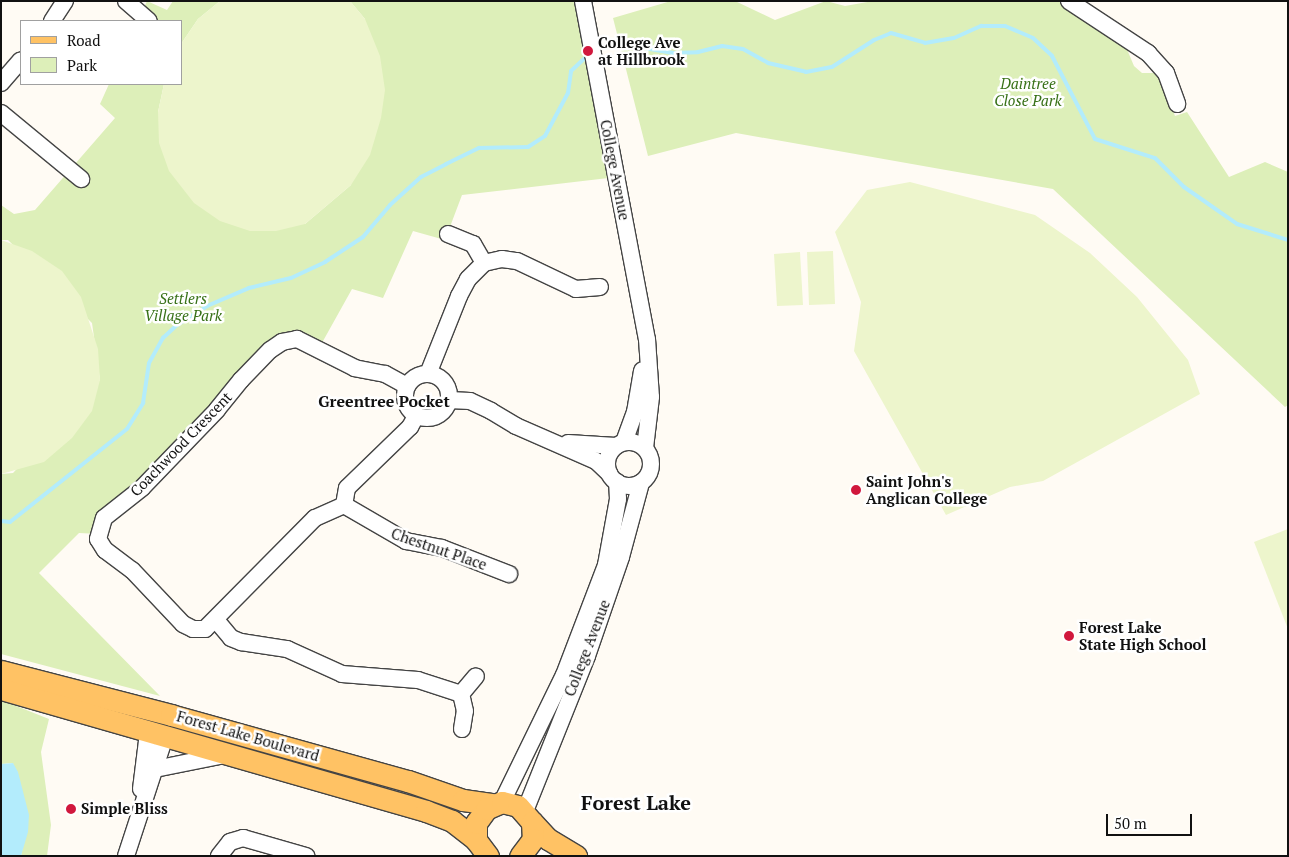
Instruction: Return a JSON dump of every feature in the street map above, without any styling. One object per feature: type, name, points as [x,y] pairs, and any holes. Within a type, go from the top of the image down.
[{"type":"main road","name":"Forest Lake Boulevard","points":[[1,671],[159,724],[227,755],[426,811],[452,821],[482,848]]},
{"type":"main road","name":"Forest Lake Boulevard","points":[[1,689],[408,781],[463,800],[518,806],[529,817]]},
{"type":"main road","points":[[482,848],[476,823],[498,803]]},
{"type":"main road","points":[[520,856],[532,838],[529,817]]},
{"type":"main road","points":[[529,817],[548,839],[576,856]]},
{"type":"street","points":[[53,20],[65,1]]},
{"type":"street","points":[[126,1],[155,20]]},
{"type":"street","name":"College Avenue","points":[[529,817],[621,557],[641,483],[652,464],[645,448],[651,397],[647,339],[583,1]]},
{"type":"street","points":[[1070,1],[1148,54],[1166,73],[1177,104]]},
{"type":"street","points":[[1,83],[20,61]]},
{"type":"street","points":[[1,113],[81,179]]},
{"type":"street","points":[[448,234],[473,244],[484,263]]},
{"type":"street","points":[[428,374],[468,278],[484,263],[502,259],[517,261],[576,289],[600,287]]},
{"type":"street","name":"Coachwood Crescent","points":[[344,506],[315,518],[205,629],[193,629],[183,624],[132,570],[105,550],[98,539],[104,518],[142,488],[217,410],[241,380],[270,350],[282,342],[297,339],[355,368],[385,374],[407,386]]},
{"type":"street","name":"College Avenue","points":[[498,803],[564,675],[606,566],[618,499],[608,458],[620,444],[635,412],[647,339]]},
{"type":"street","points":[[428,374],[443,380],[449,390],[449,400],[442,412],[435,417],[416,416],[405,400],[407,386],[418,376],[428,374]]},
{"type":"street","points":[[449,400],[470,401],[516,426],[554,441],[596,462],[613,478],[628,486],[641,483]]},
{"type":"street","points":[[344,506],[347,488],[410,427],[416,416]]},
{"type":"street","points":[[554,441],[620,444],[635,442],[645,448]]},
{"type":"street","name":"Chestnut Place","points":[[344,506],[406,541],[442,548],[509,574]]},
{"type":"street","points":[[216,620],[231,638],[241,642],[287,649],[342,674],[418,680],[461,694]]},
{"type":"street","points":[[461,694],[476,676]]},
{"type":"street","points":[[461,694],[465,711],[462,729]]},
{"type":"street","points":[[139,809],[155,769],[159,724]]},
{"type":"street","points":[[126,856],[159,724]]},
{"type":"street","points":[[155,769],[227,755]]},
{"type":"street","points":[[219,856],[230,842],[243,838],[306,856]]},
{"type":"green space","points":[[147,1],[167,10],[173,1],[220,1],[198,19],[182,43],[182,20],[138,20]]},
{"type":"green space","points":[[220,1],[350,1],[365,19],[380,56],[385,90],[381,118],[370,155],[351,185],[305,224],[276,231],[250,231],[220,221],[194,203],[169,171],[159,143],[158,112],[164,85],[182,85],[182,43],[198,19]]},
{"type":"green space","name":"Settlers Village Park","points":[[350,1],[577,1],[617,177],[462,195],[445,240],[413,231],[383,298],[352,289],[318,350],[282,342],[99,534],[79,533],[39,573],[160,696],[1,654],[1,474],[13,473],[100,380],[92,323],[8,240],[1,240],[1,205],[14,214],[35,210],[115,118],[100,104],[109,85],[164,85],[158,112],[305,224],[351,185],[365,19]]},
{"type":"green space","name":"Daintree Close Park","points":[[671,1],[735,1],[775,20],[826,1],[845,6],[873,1],[1060,1],[1066,9],[1107,30],[1126,47],[1134,66],[1142,73],[1159,73],[1175,116],[1187,112],[1229,177],[1265,162],[1288,172],[1288,405],[1285,407],[1053,189],[736,133],[648,156],[613,18]]},
{"type":"green space","points":[[910,182],[1035,215],[1090,253],[1137,297],[1188,360],[1200,394],[1043,481],[1010,487],[946,515],[854,351],[861,302],[835,232],[867,190]]},
{"type":"green space","points":[[1,240],[32,251],[62,271],[81,297],[98,349],[100,380],[92,411],[72,438],[44,462],[1,474]]},
{"type":"green space","points":[[833,251],[835,304],[809,305],[807,252]]},
{"type":"green space","points":[[800,252],[803,305],[777,306],[774,254]]},
{"type":"green space","points":[[1288,529],[1288,629],[1254,542]]},
{"type":"green space","points":[[1,700],[49,719],[41,752],[51,825],[47,856],[21,856],[23,846],[13,763],[1,764]]},
{"type":"water","points":[[13,763],[18,772],[29,815],[28,832],[21,856],[1,856],[1,764]]},
{"type":"waterway","points":[[632,46],[673,53],[698,52],[722,46],[743,49],[768,63],[806,72],[832,67],[874,40],[891,33],[925,43],[954,38],[981,26],[1005,26],[1033,38],[1052,56],[1095,139],[1155,158],[1184,187],[1237,224],[1288,240]]},
{"type":"waterway","points":[[1,521],[10,522],[127,429],[143,403],[149,363],[163,338],[177,325],[207,306],[249,288],[291,278],[325,262],[363,237],[390,205],[421,177],[446,164],[479,148],[528,147],[545,136],[568,93],[571,71],[585,58]]},
{"type":"place","name":"College Ave at Hillbrook","points":[[588,51]]},
{"type":"place","name":"Saint John's Anglican College","points":[[856,490]]},
{"type":"place","name":"Forest Lake State High School","points":[[1069,636]]},
{"type":"place","name":"Simple Bliss","points":[[71,809]]},
{"type":"district","name":"Greentree Pocket","points":[[384,401]]},
{"type":"district","name":"Forest Lake","points":[[636,802]]}]
